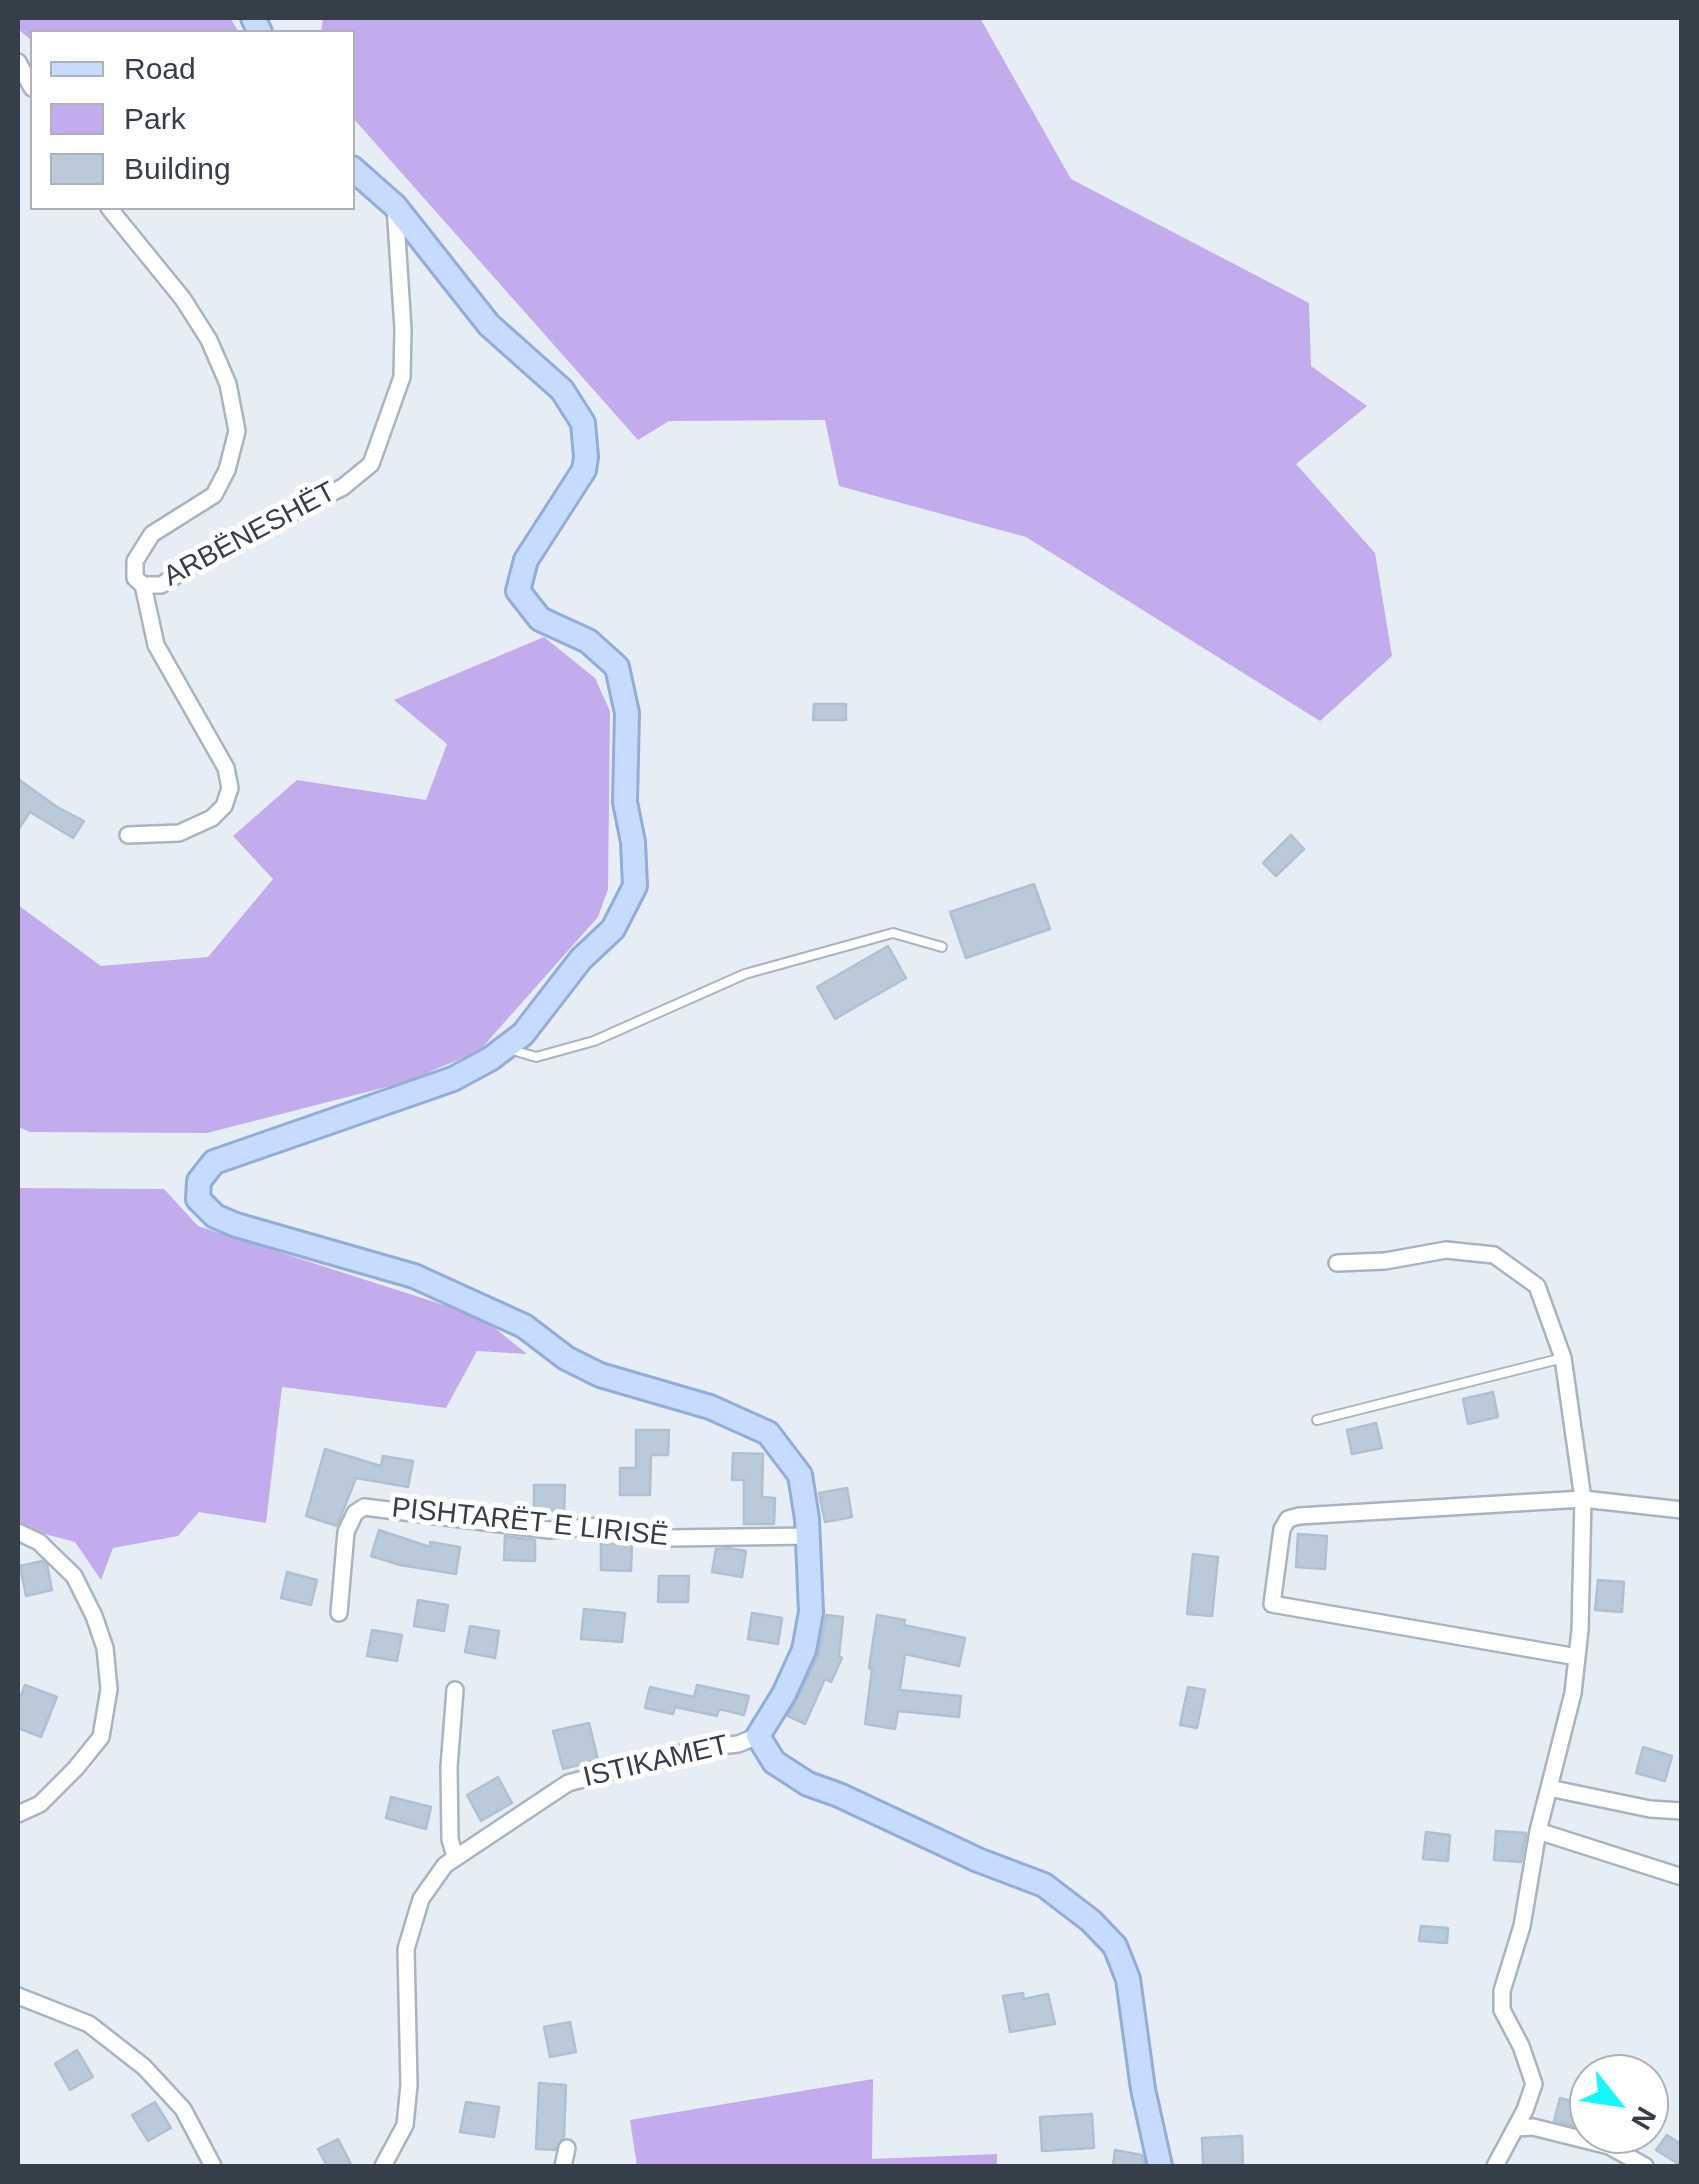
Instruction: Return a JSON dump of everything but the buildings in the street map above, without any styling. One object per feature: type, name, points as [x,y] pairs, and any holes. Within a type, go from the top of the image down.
[{"type":"street","points":[[18,62],[30,84]]},
{"type":"street","points":[[355,171],[395,206],[489,326],[562,390],[576,409],[585,439],[584,470],[526,560],[518,592],[540,618],[588,641],[617,667],[628,713],[624,802],[633,842],[635,886],[613,929],[582,959],[523,1034],[505,1048],[453,1079],[214,1162],[199,1181],[198,1198],[215,1216],[236,1225],[414,1276],[524,1326],[566,1358],[600,1375],[710,1406],[768,1433],[800,1475],[808,1536],[811,1612],[804,1650],[784,1694],[758,1736],[774,1762],[808,1784],[1044,1885],[1092,1921],[1115,1946],[1128,1979],[1143,2089],[1160,2166]]},
{"type":"street","name":"ARBËNESHËT","points":[[111,210],[183,299],[209,340],[228,384],[237,431],[227,470],[214,495],[152,534],[135,561],[135,578],[142,585],[161,585],[205,557],[343,487],[371,464],[402,378],[395,206]]},
{"type":"street","points":[[128,834],[179,834],[212,818],[224,806],[230,788],[226,768],[156,645],[142,585]]},
{"type":"street","points":[[1337,1263],[1385,1261],[1446,1250],[1494,1255],[1537,1286],[1563,1358],[1582,1499],[1574,1694],[1538,1832],[1522,1926],[1502,1991],[1502,2010],[1521,2046],[1534,2084],[1526,2110],[1496,2166]]},
{"type":"street","points":[[1577,1657],[1272,1604],[1282,1529],[1288,1518],[1582,1499],[1682,1510]]},
{"type":"street","name":"PISHTARËT E LIRISË","points":[[339,1613],[346,1532],[364,1507],[549,1530],[602,1526],[670,1538],[808,1536]]},
{"type":"street","points":[[18,1532],[39,1542],[74,1576],[105,1648],[109,1688],[102,1737],[40,1804],[18,1814]]},
{"type":"street","points":[[454,1690],[449,1767],[450,1839],[455,1857]]},
{"type":"street","name":"ISTIKAMET","points":[[383,2166],[405,2125],[409,2085],[406,1949],[421,1899],[455,1857],[568,1783],[758,1736]]},
{"type":"street","points":[[1549,1788],[1650,1810],[1682,1812]]},
{"type":"street","points":[[1538,1832],[1682,1877]]},
{"type":"street","points":[[18,1996],[89,2024],[144,2067],[184,2109],[213,2166]]},
{"type":"street","points":[[1516,2128],[1533,2126],[1609,2146],[1645,2166]]},
{"type":"street","points":[[563,2166],[566,2148]]},
{"type":"lane","points":[[505,1048],[536,1057],[574,1046],[745,974],[894,933],[942,948]]},
{"type":"lane","points":[[1318,1420],[1563,1358]]},
{"type":"green space","points":[[18,18],[230,18],[238,30],[30,30],[30,39],[18,29]]},
{"type":"green space","points":[[323,18],[980,18],[1071,179],[1309,303],[1311,366],[1367,406],[1296,464],[1375,553],[1392,656],[1320,721],[1026,537],[839,486],[825,420],[669,421],[638,440],[355,120],[355,30],[321,30]]},
{"type":"green space","points":[[544,637],[595,678],[610,711],[608,889],[598,917],[479,1051],[406,1082],[207,1133],[30,1132],[18,1127],[18,905],[101,966],[208,957],[273,879],[233,836],[297,780],[426,800],[447,744],[394,700]]},
{"type":"green space","points":[[18,1188],[164,1189],[198,1226],[481,1317],[527,1354],[477,1351],[446,1408],[282,1387],[266,1523],[199,1512],[178,1536],[113,1548],[101,1580],[75,1542],[18,1527]]},
{"type":"green space","points":[[873,2079],[872,2159],[997,2154],[997,2166],[637,2166],[630,2120]]}]
